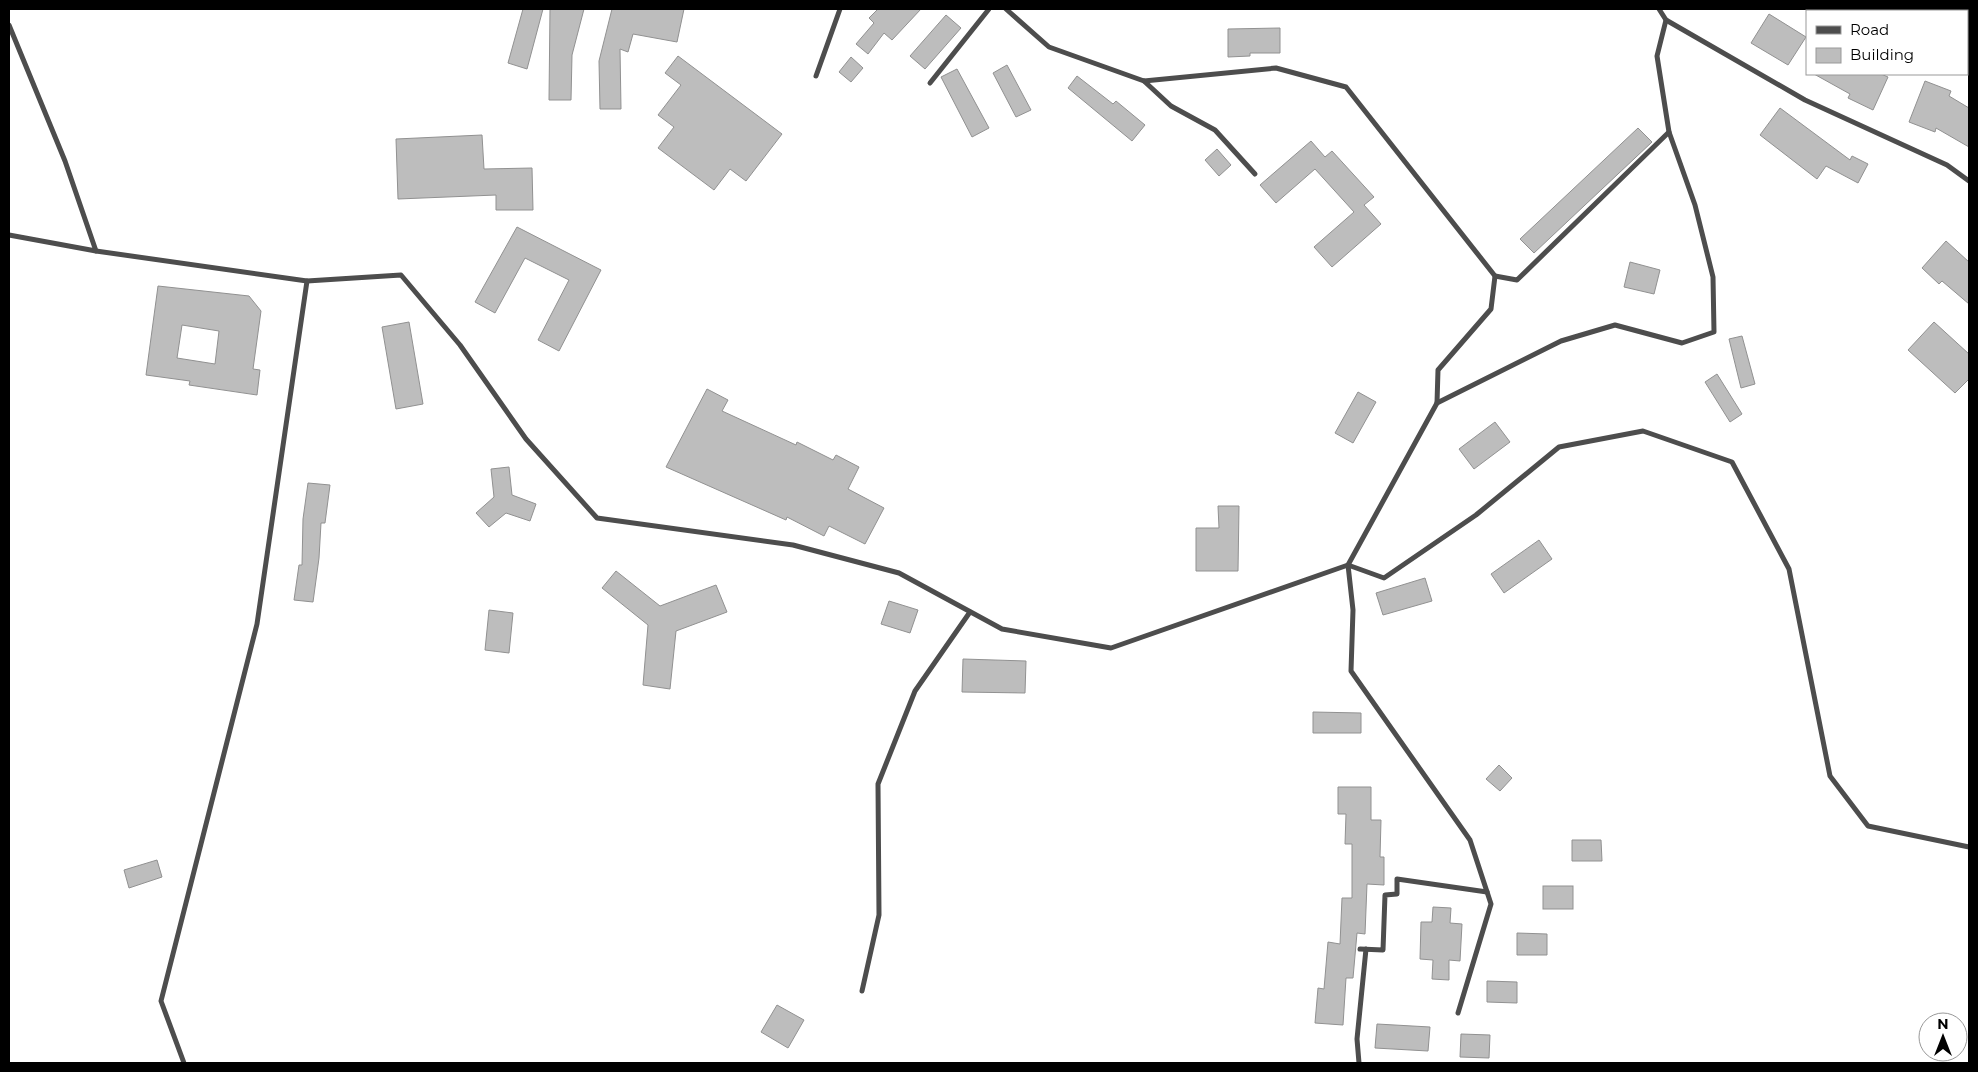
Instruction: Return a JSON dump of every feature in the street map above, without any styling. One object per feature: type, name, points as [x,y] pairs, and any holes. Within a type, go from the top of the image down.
[{"type":"street","points":[[816,76],[840,9]]},
{"type":"street","points":[[930,83],[989,9]]},
{"type":"street","points":[[1006,9],[1049,47],[1144,81],[1171,106],[1215,130],[1255,174]]},
{"type":"street","points":[[1659,9],[1666,20],[1805,100],[1946,166],[1969,181]]},
{"type":"street","points":[[1437,403],[1561,341],[1615,326],[1682,343],[1714,332],[1712,277],[1695,205],[1669,132],[1657,56],[1666,20]]},
{"type":"street","points":[[9,25],[65,161],[96,251]]},
{"type":"street","points":[[1144,81],[1276,68],[1346,87],[1496,276],[1517,280],[1669,132]]},
{"type":"street","points":[[9,235],[96,251],[307,281],[401,275],[460,345],[526,439],[597,518],[802,548],[899,573],[1002,629],[1111,648],[1348,565],[1384,578],[1476,515],[1559,447],[1643,431],[1732,462],[1789,569],[1830,776],[1868,826],[1969,847]]},
{"type":"street","points":[[1458,1013],[1491,904],[1470,840],[1351,671],[1353,610],[1348,565],[1437,403],[1438,370],[1491,310],[1496,276]]},
{"type":"street","points":[[184,1063],[161,1001],[256,624],[307,281]]},
{"type":"street","points":[[862,991],[879,915],[878,784],[915,691],[970,612]]},
{"type":"street","points":[[1359,1063],[1357,1039],[1363,949],[1383,950],[1386,895],[1397,894],[1397,879],[1487,892]]},
{"type":"building","points":[[523,9],[543,9],[527,69],[508,63]]},
{"type":"building","points":[[550,9],[584,9],[572,55],[571,100],[549,100]]},
{"type":"building","points":[[612,9],[684,9],[677,42],[633,34],[628,52],[620,49],[621,109],[600,109],[599,61]]},
{"type":"building","points":[[878,9],[921,9],[892,40],[884,33],[868,54],[856,44],[874,23],[869,18]]},
{"type":"building","points":[[1769,14],[1806,37],[1788,65],[1751,43]]},
{"type":"building","points":[[946,15],[961,28],[925,69],[910,56]]},
{"type":"building","points":[[1280,28],[1280,53],[1250,53],[1250,56],[1228,57],[1228,29]]},
{"type":"building","points":[[678,56],[782,134],[746,181],[730,169],[714,190],[658,148],[674,127],[658,115],[681,85],[665,73]]},
{"type":"building","points":[[851,57],[863,68],[851,82],[839,72]]},
{"type":"building","points":[[1007,65],[1031,110],[1016,117],[993,73]]},
{"type":"building","points":[[957,69],[989,128],[972,137],[941,77]]},
{"type":"building","points":[[1816,75],[1883,75],[1888,77],[1873,110],[1848,98],[1850,94]]},
{"type":"building","points":[[1077,76],[1113,104],[1116,101],[1145,125],[1132,141],[1068,88]]},
{"type":"building","points":[[1925,81],[1951,91],[1949,96],[1969,108],[1969,147],[1936,128],[1935,132],[1909,122]]},
{"type":"building","points":[[1780,108],[1850,160],[1852,156],[1868,164],[1858,183],[1826,166],[1817,179],[1760,135]]},
{"type":"building","points":[[1638,128],[1652,142],[1534,253],[1520,239]]},
{"type":"building","points":[[482,135],[484,169],[532,168],[533,210],[496,210],[496,195],[398,199],[396,139]]},
{"type":"building","points":[[1311,141],[1325,157],[1332,151],[1374,197],[1364,205],[1381,224],[1332,267],[1314,247],[1354,212],[1315,169],[1276,203],[1260,185]]},
{"type":"building","points":[[1217,149],[1231,165],[1219,176],[1205,160]]},
{"type":"building","points":[[517,227],[601,270],[559,351],[538,340],[569,280],[525,258],[495,313],[475,302]]},
{"type":"building","points":[[1946,241],[1969,262],[1969,304],[1942,281],[1939,284],[1922,268]]},
{"type":"building","points":[[1630,262],[1660,270],[1654,294],[1624,287]]},
{"type":"building","points":[[158,286],[249,296],[261,311],[253,369],[260,370],[257,395],[189,385],[190,381],[146,375]],"holes":[[[182,325],[219,331],[215,364],[177,358]]]},
{"type":"building","points":[[409,322],[423,404],[396,409],[382,327]]},
{"type":"building","points":[[1934,322],[1969,354],[1969,379],[1955,393],[1908,350]]},
{"type":"building","points":[[1742,336],[1755,384],[1741,388],[1729,339]]},
{"type":"building","points":[[1717,374],[1742,414],[1730,422],[1705,382]]},
{"type":"building","points":[[707,389],[728,400],[722,411],[796,445],[797,442],[833,460],[836,455],[859,467],[848,489],[884,508],[865,544],[829,526],[824,536],[787,517],[786,520],[666,467]]},
{"type":"building","points":[[1358,392],[1376,402],[1353,443],[1335,433]]},
{"type":"building","points":[[1495,422],[1510,442],[1474,469],[1459,449]]},
{"type":"building","points":[[509,467],[512,495],[536,504],[530,521],[506,513],[489,527],[476,513],[494,497],[491,469]]},
{"type":"building","points":[[308,483],[330,485],[325,523],[321,523],[319,558],[313,602],[294,600],[299,565],[302,565],[303,519]]},
{"type":"building","points":[[1218,506],[1239,506],[1238,571],[1196,571],[1196,528],[1219,528]]},
{"type":"building","points":[[1539,540],[1552,559],[1504,593],[1491,574]]},
{"type":"building","points":[[616,571],[660,606],[716,585],[727,612],[676,631],[670,689],[643,685],[648,625],[602,588]]},
{"type":"building","points":[[1425,578],[1432,601],[1383,615],[1376,593]]},
{"type":"building","points":[[889,601],[918,610],[910,633],[881,624]]},
{"type":"building","points":[[489,610],[513,613],[509,653],[485,650]]},
{"type":"building","points":[[963,659],[1026,661],[1025,693],[962,692]]},
{"type":"building","points":[[1313,712],[1361,713],[1361,733],[1313,733]]},
{"type":"building","points":[[1499,765],[1512,778],[1500,791],[1486,779]]},
{"type":"building","points":[[1338,787],[1371,787],[1371,820],[1381,820],[1380,857],[1384,857],[1384,885],[1367,884],[1365,934],[1357,933],[1353,978],[1346,978],[1343,1025],[1315,1023],[1318,988],[1324,989],[1328,942],[1340,944],[1342,898],[1352,898],[1352,844],[1345,844],[1346,814],[1338,814]]},
{"type":"building","points":[[1572,840],[1601,840],[1602,861],[1572,861]]},
{"type":"building","points":[[157,860],[162,877],[129,888],[124,870]]},
{"type":"building","points":[[1543,886],[1573,886],[1573,909],[1543,909]]},
{"type":"building","points":[[1433,907],[1451,908],[1450,923],[1462,924],[1460,961],[1449,960],[1449,980],[1432,979],[1433,960],[1420,959],[1421,922],[1432,922]]},
{"type":"building","points":[[1517,933],[1547,934],[1547,955],[1517,955]]},
{"type":"building","points":[[1487,981],[1517,982],[1517,1003],[1487,1002]]},
{"type":"building","points":[[777,1005],[804,1020],[788,1048],[761,1032]]},
{"type":"building","points":[[1377,1024],[1430,1027],[1428,1051],[1375,1048]]},
{"type":"building","points":[[1461,1034],[1490,1035],[1489,1058],[1460,1057]]}]
